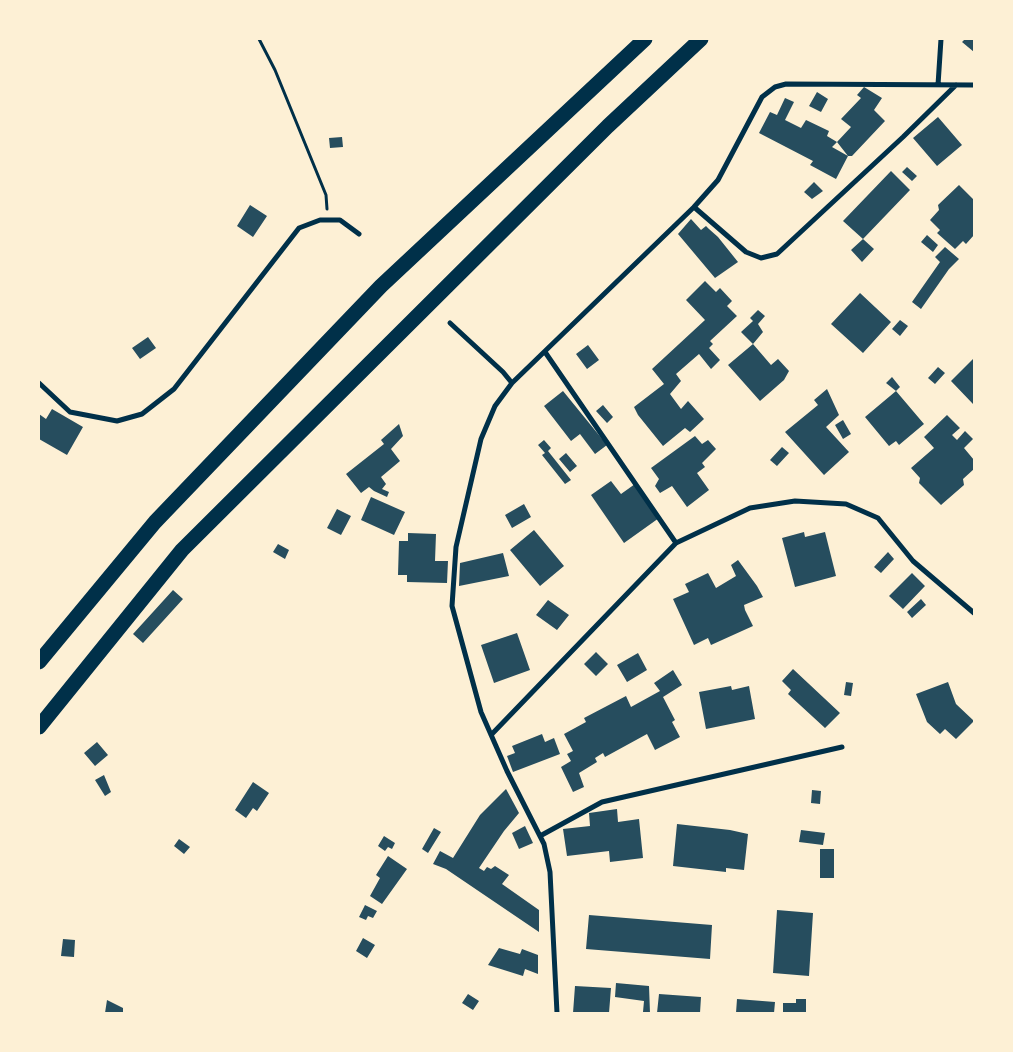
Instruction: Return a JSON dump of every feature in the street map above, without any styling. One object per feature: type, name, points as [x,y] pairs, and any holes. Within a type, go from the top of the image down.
[{"type":"highway","points":[[39,662],[155,522],[381,286],[645,39]]},
{"type":"highway","points":[[39,726],[182,550],[608,126],[701,39]]},
{"type":"street","points":[[938,84],[941,39]]},
{"type":"street","points":[[557,1013],[550,872],[544,844],[507,771],[481,712],[452,606],[456,547],[481,439],[495,406],[512,383],[694,207],[718,180],[762,97],[775,87],[786,84],[974,85]]},
{"type":"street","points":[[694,207],[746,252],[761,258],[777,254],[903,138],[956,85]]},
{"type":"street","points":[[39,383],[70,412],[116,421],[142,414],[174,389],[299,228],[320,220],[340,220],[360,234]]},
{"type":"street","points":[[450,324],[503,372],[512,383]]},
{"type":"street","points":[[545,352],[676,543]]},
{"type":"street","points":[[491,735],[676,543],[750,508],[795,500],[846,504],[878,518],[913,561],[974,613]]},
{"type":"street","points":[[540,836],[602,802],[842,747]]},
{"type":"path","points":[[259,39],[274,70],[326,195],[328,204],[326,220]]},
{"type":"building","points":[[965,39],[974,39],[974,52],[962,42]]},
{"type":"building","points":[[864,87],[882,98],[874,110],[885,121],[852,156],[848,156],[837,142],[851,127],[841,119],[861,98],[857,95]]},
{"type":"building","points":[[817,92],[828,99],[821,112],[809,106]]},
{"type":"building","points":[[785,98],[794,102],[785,120],[801,128],[806,120],[829,131],[827,136],[837,142],[832,147],[848,156],[836,179],[810,165],[813,161],[759,133],[770,112],[777,115]]},
{"type":"building","points":[[938,117],[962,145],[937,166],[913,138]]},
{"type":"building","points":[[342,137],[343,147],[330,148],[329,138]]},
{"type":"building","points":[[907,167],[917,176],[912,181],[902,172]]},
{"type":"building","points":[[891,171],[910,190],[863,239],[843,221]]},
{"type":"building","points":[[814,182],[823,191],[812,199],[804,192]]},
{"type":"building","points":[[959,185],[974,200],[974,235],[966,244],[963,241],[955,249],[937,233],[940,230],[930,220],[939,210],[938,205]]},
{"type":"building","points":[[250,205],[267,216],[253,237],[237,226]]},
{"type":"building","points":[[691,219],[701,230],[706,226],[718,237],[738,262],[715,278],[678,234]]},
{"type":"building","points":[[927,235],[938,245],[933,252],[921,242]]},
{"type":"building","points":[[863,239],[874,249],[862,262],[851,250]]},
{"type":"building","points":[[945,247],[959,259],[949,269],[921,309],[912,302],[940,262],[935,257]]},
{"type":"building","points":[[705,281],[716,292],[720,288],[732,301],[727,306],[737,316],[710,341],[713,344],[709,348],[720,360],[711,369],[699,354],[676,374],[681,381],[670,394],[681,409],[688,401],[704,419],[690,432],[685,428],[663,446],[638,415],[634,407],[664,384],[652,369],[705,320],[686,300]]},
{"type":"building","points":[[860,293],[891,322],[863,353],[831,324]]},
{"type":"building","points":[[758,310],[765,316],[758,324],[763,332],[753,344],[741,332],[753,321],[750,318]]},
{"type":"building","points":[[900,320],[908,326],[900,336],[892,329]]},
{"type":"building","points":[[148,337],[156,348],[140,359],[132,348]]},
{"type":"building","points":[[753,344],[771,365],[778,359],[789,371],[784,380],[760,401],[728,365]]},
{"type":"building","points":[[588,345],[599,360],[587,369],[576,354]]},
{"type":"building","points":[[974,358],[974,403],[973,404],[951,381]]},
{"type":"building","points":[[938,367],[945,373],[935,384],[928,378]]},
{"type":"building","points":[[892,377],[900,387],[896,391],[886,383]]},
{"type":"building","points":[[827,389],[839,415],[826,427],[849,452],[824,475],[785,432],[818,405],[814,400]]},
{"type":"building","points":[[563,391],[607,445],[595,454],[580,434],[571,441],[544,406]]},
{"type":"building","points":[[896,391],[924,424],[899,445],[896,441],[889,446],[865,417]]},
{"type":"building","points":[[603,405],[613,417],[607,423],[596,411]]},
{"type":"building","points":[[52,409],[83,427],[67,455],[39,439],[39,414],[46,419]]},
{"type":"building","points":[[947,415],[960,428],[952,435],[957,440],[965,431],[973,439],[964,448],[974,460],[974,469],[963,479],[964,485],[941,505],[919,483],[920,478],[911,468],[934,448],[924,437]]},
{"type":"building","points":[[843,420],[851,434],[843,439],[835,425]]},
{"type":"building","points":[[399,424],[403,436],[391,449],[400,461],[381,477],[386,484],[382,489],[389,492],[387,497],[369,487],[361,493],[346,474],[384,444],[381,440]]},
{"type":"building","points":[[695,436],[702,444],[708,440],[716,449],[702,463],[705,467],[697,473],[709,490],[687,507],[672,486],[660,493],[655,486],[659,479],[651,468]]},
{"type":"building","points":[[544,440],[551,448],[548,451],[571,480],[565,484],[542,455],[545,453],[538,445]]},
{"type":"building","points":[[782,447],[789,453],[777,466],[770,460]]},
{"type":"building","points":[[566,453],[577,466],[570,472],[559,459]]},
{"type":"building","points":[[611,481],[621,494],[635,484],[659,518],[624,543],[591,495]]},
{"type":"building","points":[[371,497],[405,512],[394,535],[361,520]]},
{"type":"building","points":[[524,504],[531,517],[512,528],[505,515]]},
{"type":"building","points":[[337,509],[351,516],[341,535],[327,528]]},
{"type":"building","points":[[534,530],[564,566],[540,586],[510,550]]},
{"type":"building","points":[[804,532],[805,537],[825,532],[836,576],[795,587],[782,538]]},
{"type":"building","points":[[408,533],[436,534],[435,561],[448,561],[447,583],[407,582],[407,575],[398,575],[399,541],[408,541]]},
{"type":"building","points":[[278,544],[289,550],[285,559],[273,552]]},
{"type":"building","points":[[888,552],[894,559],[881,573],[874,567]]},
{"type":"building","points":[[503,553],[509,576],[459,586],[460,563]]},
{"type":"building","points":[[738,560],[763,597],[744,605],[753,626],[711,645],[708,638],[694,645],[673,599],[689,592],[685,584],[708,573],[716,588],[736,576],[731,565]]},
{"type":"building","points":[[912,573],[925,586],[903,609],[889,596]]},
{"type":"building","points":[[173,590],[183,599],[143,643],[133,634]]},
{"type":"building","points":[[921,599],[926,605],[912,618],[907,612]]},
{"type":"building","points":[[548,600],[569,615],[557,630],[536,615]]},
{"type":"building","points":[[517,633],[530,670],[494,683],[481,645]]},
{"type":"building","points":[[596,652],[608,664],[596,676],[584,664]]},
{"type":"building","points":[[638,653],[647,670],[627,682],[617,665]]},
{"type":"building","points":[[793,669],[840,713],[825,728],[788,694],[791,690],[782,681]]},
{"type":"building","points":[[673,670],[682,685],[663,697],[675,720],[672,722],[680,737],[655,750],[647,734],[605,757],[603,753],[595,758],[597,762],[579,773],[584,787],[573,792],[561,767],[571,761],[567,754],[573,751],[564,734],[586,722],[584,718],[626,696],[631,707],[660,691],[654,683]]},
{"type":"building","points":[[846,682],[853,683],[851,696],[844,695]]},
{"type":"building","points":[[948,682],[956,704],[974,721],[956,739],[945,729],[940,734],[927,722],[916,694]]},
{"type":"building","points":[[731,686],[732,690],[749,686],[755,719],[706,729],[699,692]]},
{"type":"building","points":[[542,734],[545,742],[554,738],[560,754],[513,772],[507,756],[515,753],[512,746]]},
{"type":"building","points":[[97,742],[108,755],[95,766],[84,753]]},
{"type":"building","points":[[104,775],[111,792],[105,796],[95,780]]},
{"type":"building","points":[[253,782],[269,793],[257,811],[253,808],[246,818],[235,810]]},
{"type":"building","points":[[506,789],[519,813],[504,831],[479,868],[484,871],[487,867],[491,869],[495,866],[509,875],[502,884],[539,910],[539,932],[446,869],[433,864],[440,851],[453,858],[480,815]]},
{"type":"building","points":[[812,790],[821,791],[820,804],[811,803]]},
{"type":"building","points":[[617,809],[618,822],[639,819],[643,858],[610,862],[609,851],[567,856],[563,829],[590,826],[589,813]]},
{"type":"building","points":[[677,824],[748,834],[744,870],[726,868],[726,872],[673,866]]},
{"type":"building","points":[[525,826],[533,843],[519,849],[512,833]]},
{"type":"building","points":[[434,828],[441,832],[428,853],[422,849]]},
{"type":"building","points":[[801,830],[825,833],[823,845],[799,842]]},
{"type":"building","points":[[384,836],[395,843],[392,849],[388,847],[385,851],[378,846]]},
{"type":"building","points":[[179,839],[190,847],[184,854],[174,846]]},
{"type":"building","points":[[820,849],[834,849],[834,878],[820,878]]},
{"type":"building","points":[[388,856],[407,869],[382,904],[370,896],[380,878],[376,875]]},
{"type":"building","points":[[365,905],[377,911],[373,918],[368,916],[366,920],[359,917]]},
{"type":"building","points":[[777,910],[813,913],[809,976],[773,973]]},
{"type":"building","points":[[589,915],[712,925],[710,959],[586,949]]},
{"type":"building","points":[[363,938],[375,945],[367,958],[356,951]]},
{"type":"building","points":[[63,939],[75,940],[74,957],[61,956]]},
{"type":"building","points":[[499,948],[520,954],[522,949],[538,955],[538,974],[525,969],[523,976],[488,965]]},
{"type":"building","points":[[616,983],[649,986],[650,1013],[643,1012],[644,1001],[615,997]]},
{"type":"building","points":[[575,986],[611,988],[609,1013],[573,1013]]},
{"type":"building","points":[[468,994],[479,1001],[473,1010],[462,1003]]},
{"type":"building","points":[[659,994],[701,997],[700,1013],[657,1013]]},
{"type":"building","points":[[737,999],[775,1002],[774,1013],[736,1013]]},
{"type":"building","points":[[796,999],[806,999],[806,1013],[783,1013],[783,1003],[796,1003]]},
{"type":"building","points":[[107,1000],[123,1008],[123,1013],[105,1013]]}]
